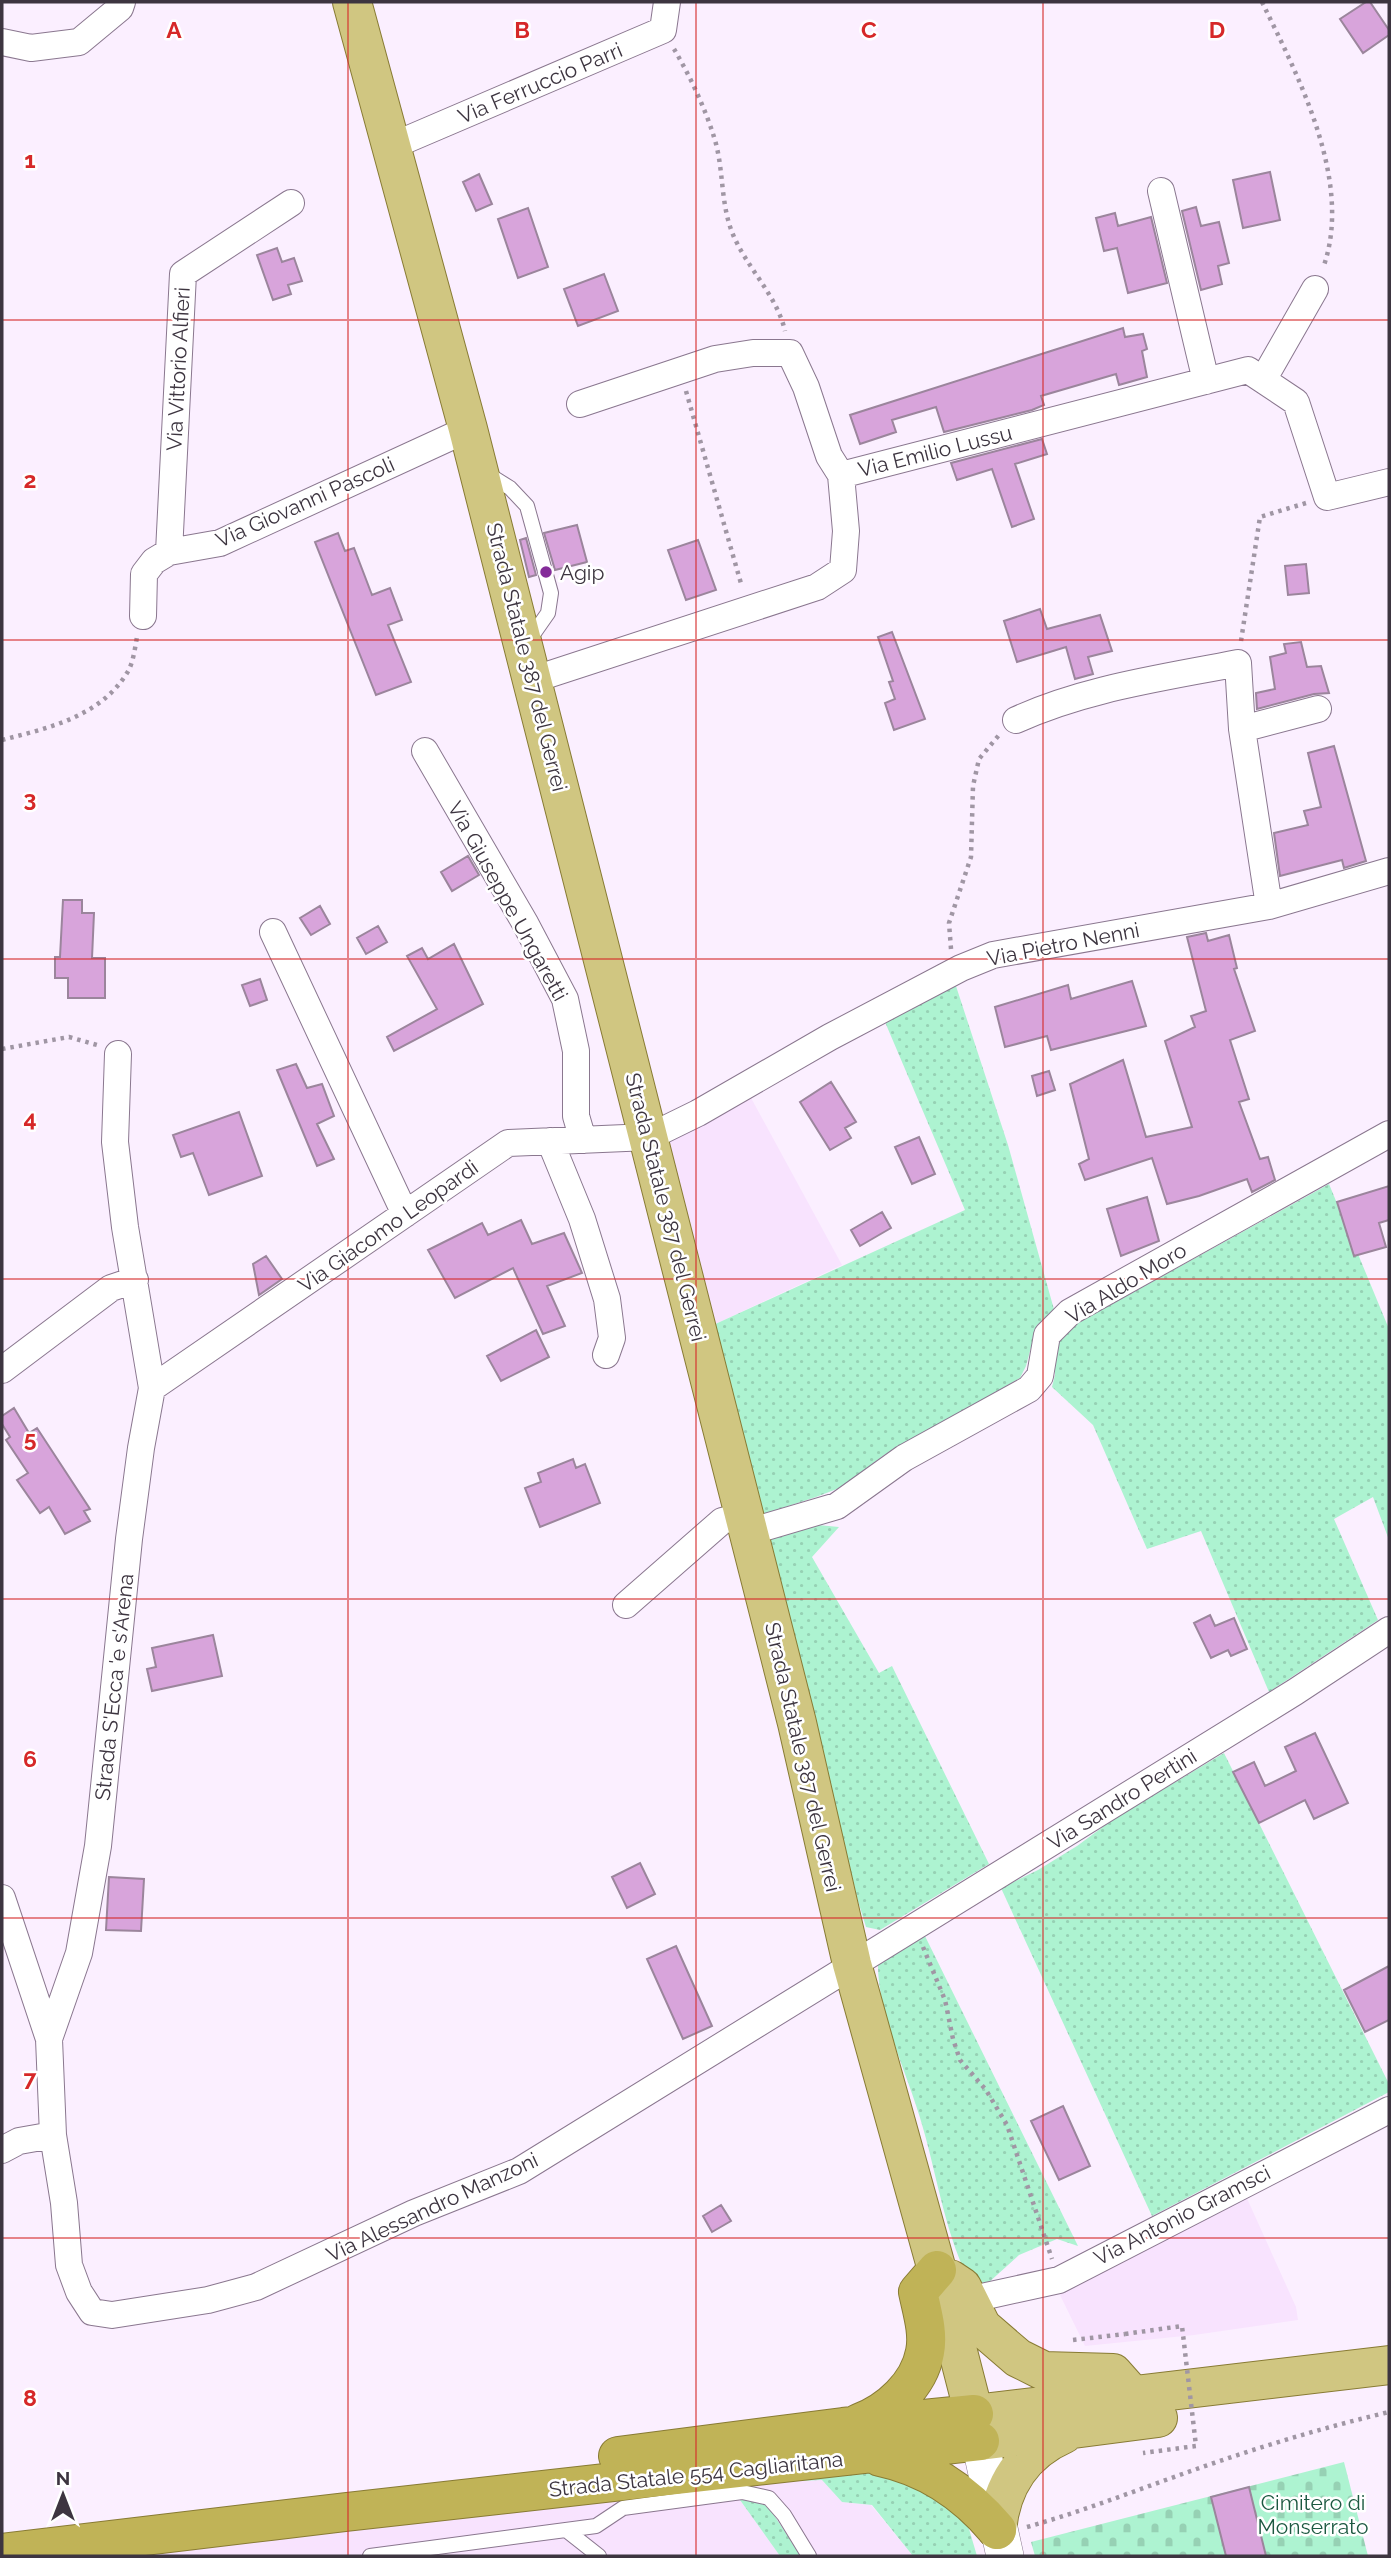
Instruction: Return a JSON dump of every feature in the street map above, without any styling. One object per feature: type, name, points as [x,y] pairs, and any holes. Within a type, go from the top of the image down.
[{"type":"highway","points":[[937,2270],[918,2292],[926,2334],[925,2352],[911,2383],[895,2401],[876,2416],[861,2423],[856,2441],[944,2482],[982,2512],[1001,2543]]},
{"type":"highway","name":"Strada Statale 554 Cagliaritana","points":[[2,2553],[346,2512],[856,2441],[977,2428]]},
{"type":"highway","name":"Strada Statale 554 Cagliaritana","points":[[2,2529],[700,2446],[856,2441]]},
{"type":"main road","name":"Strada Statale 387 del Gerrei","points":[[352,2],[468,429],[797,1723],[852,1965],[937,2270],[977,2428]]},
{"type":"main road","points":[[937,2270],[962,2287],[982,2327],[1018,2358],[1044,2371],[1113,2372],[1133,2395]]},
{"type":"main road","name":"Strada Statale 554 Cagliaritana","points":[[977,2428],[1133,2395],[1389,2365]]},
{"type":"main road","name":"Strada Statale 554 Cagliaritana","points":[[977,2428],[1084,2429],[1389,2385]]},
{"type":"main road","points":[[977,2428],[1001,2543]]},
{"type":"main road","points":[[1001,2543],[1003,2498],[1009,2483],[1027,2458],[1053,2439],[1084,2429]]},
{"type":"street","points":[[2,42],[31,48],[79,42],[120,8],[122,2]]},
{"type":"street","points":[[663,30],[667,2]]},
{"type":"street","name":"Via Ferruccio Parri","points":[[392,146],[663,30]]},
{"type":"street","points":[[1161,191],[1206,381]]},
{"type":"street","name":"Via Vittorio Alfieri","points":[[169,552],[183,274],[291,203]]},
{"type":"street","points":[[1263,380],[1315,289]]},
{"type":"street","points":[[580,404],[715,359],[753,353],[790,353],[806,387],[829,456],[841,475]]},
{"type":"street","name":"Via Emilio Lussu","points":[[528,664],[747,610],[817,587],[844,570],[846,531],[841,475],[1248,370],[1296,402],[1327,497]]},
{"type":"street","name":"Via Giovanni Pascoli","points":[[169,552],[220,543],[468,429]]},
{"type":"street","points":[[1327,497],[1389,482]]},
{"type":"street","points":[[143,616],[144,574],[154,561],[169,552]]},
{"type":"street","points":[[1016,720],[1047,706],[1109,688],[1238,663],[1242,729],[1269,906]]},
{"type":"street","points":[[1242,729],[1318,709]]},
{"type":"street","name":"Via Giuseppe Ungaretti","points":[[425,751],[525,923],[565,999],[576,1051],[576,1116],[583,1140]]},
{"type":"street","name":"Via Pietro Nenni","points":[[649,1137],[698,1113],[830,1037],[954,971],[993,955],[1269,906],[1389,871]]},
{"type":"street","points":[[273,932],[405,1214]]},
{"type":"street","name":"Strada S'Ecca 'e s'Arena","points":[[92,2312],[79,2292],[69,2265],[64,2203],[53,2136],[49,2039],[79,1953],[98,1846],[129,1539],[152,1388],[125,1227],[115,1142],[118,1054]]},
{"type":"street","name":"Via Aldo Moro","points":[[626,1605],[722,1521],[747,1524],[837,1506],[904,1458],[1029,1389],[1040,1376],[1047,1335],[1070,1312],[1389,1135]]},
{"type":"street","name":"Via Giacomo Leopardi","points":[[152,1388],[508,1143],[649,1137]]},
{"type":"street","points":[[550,1141],[582,1219],[607,1298],[612,1338],[606,1355]]},
{"type":"street","points":[[2,1370],[111,1288],[135,1280]]},
{"type":"street","name":"Via Sandro Pertini","points":[[852,1965],[1295,1692],[1389,1630]]},
{"type":"street","points":[[2,1898],[49,2039]]},
{"type":"street","name":"Via Alessandro Manzoni","points":[[92,2312],[113,2315],[208,2300],[256,2287],[414,2213],[519,2171],[852,1965]]},
{"type":"street","name":"Via Antonio Gramsci","points":[[968,2300],[1059,2280],[1389,2110]]},
{"type":"street","points":[[2,2150],[19,2141],[53,2136]]},
{"type":"lane","points":[[370,2556],[425,2553],[596,2526],[623,2508],[742,2492],[769,2498],[784,2515],[809,2556]]},
{"type":"lane","points":[[566,2530],[599,2556]]},
{"type":"path","points":[[1262,2],[1294,71],[1322,146],[1330,184],[1333,220],[1331,247],[1315,289]]},
{"type":"path","points":[[663,30],[684,66],[714,137],[721,172],[722,197],[732,232],[783,324],[790,353]]},
{"type":"path","points":[[677,371],[690,400],[740,575],[747,610]]},
{"type":"path","points":[[1238,663],[1261,517],[1327,497]]},
{"type":"path","points":[[2,740],[76,718],[109,696],[129,671],[143,616]]},
{"type":"path","points":[[954,971],[949,923],[971,857],[973,786],[979,759],[1016,720]]},
{"type":"path","points":[[2,1048],[69,1037],[118,1054]]},
{"type":"path","points":[[913,1928],[931,1962],[945,2000],[960,2060],[986,2090],[1007,2125],[1026,2175],[1059,2280]]},
{"type":"path","points":[[1062,2341],[1182,2326],[1196,2446],[1143,2454]]},
{"type":"path","points":[[1035,2525],[1077,2513],[1216,2462],[1389,2412]]},
{"type":"shaded area","points":[[738,1074],[842,1265],[711,1326],[658,1121]]},
{"type":"shaded area","points":[[1245,2194],[1296,2307],[1298,2320],[1194,2335],[1085,2346],[1060,2295],[1086,2273]]},
{"type":"shaded area","points":[[822,2480],[842,2502],[871,2505],[913,2556],[801,2556],[740,2500],[780,2556],[113,2556],[728,2484]]},
{"type":"green space","points":[[955,983],[1008,1145],[1055,1313],[1037,1325],[1020,1378],[884,1455],[842,1487],[757,1516],[711,1326],[965,1210],[885,1022]]},
{"type":"green space","points":[[1329,1184],[1389,1329],[1389,1540],[1373,1497],[1334,1519],[1378,1620],[1269,1692],[1201,1531],[1147,1549],[1093,1425],[1052,1387],[1055,1375],[1054,1349],[1065,1330]]},
{"type":"green space","points":[[818,1525],[839,1527],[812,1557],[879,1673],[892,1666],[989,1864],[880,1930],[866,1927],[858,1901],[770,1538]]},
{"type":"green space","points":[[1224,1753],[1389,2084],[1389,2092],[1152,2216],[1001,1888],[1038,1870],[1115,1818]]},
{"type":"green space","points":[[923,1932],[1078,2246],[1057,2239],[1019,2255],[987,2284],[972,2286],[955,2248],[923,2128],[882,2001],[878,1959]]},
{"type":"green space","name":"Cimitero di Monserrato","points":[[1344,2462],[1368,2556],[1035,2556],[1031,2542]]},
{"type":"green space","points":[[847,2466],[907,2475],[967,2522],[977,2556],[913,2556],[872,2505],[842,2502],[822,2480],[728,2484]]},
{"type":"green space","points":[[750,2499],[768,2506],[801,2556],[780,2556],[740,2500]]},
{"type":"building","points":[[1370,2],[1389,30],[1389,35],[1363,53],[1340,19]]},
{"type":"building","points":[[1270,172],[1280,220],[1243,228],[1233,180]]},
{"type":"building","points":[[479,174],[492,204],[476,211],[463,182]]},
{"type":"building","points":[[1196,207],[1201,226],[1219,222],[1229,263],[1218,266],[1222,284],[1201,290],[1182,211]]},
{"type":"building","points":[[528,208],[548,267],[518,278],[498,219]]},
{"type":"building","points":[[1115,213],[1118,226],[1151,217],[1167,283],[1128,293],[1117,248],[1104,251],[1096,218]]},
{"type":"building","points":[[277,248],[282,262],[294,258],[302,281],[288,285],[291,294],[273,300],[257,255]]},
{"type":"building","points":[[604,274],[618,311],[578,326],[564,289]]},
{"type":"building","points":[[1123,328],[1125,337],[1143,334],[1147,349],[1142,351],[1147,377],[1119,385],[1116,374],[1041,396],[1044,405],[1032,410],[944,432],[936,407],[892,420],[896,432],[860,444],[850,415]]},
{"type":"building","points":[[1042,439],[1047,454],[1015,464],[1034,519],[1012,527],[992,469],[957,480],[951,463]]},
{"type":"building","points":[[577,525],[587,562],[555,570],[544,533]]},
{"type":"building","points":[[338,533],[345,551],[354,548],[372,595],[390,588],[402,620],[388,625],[411,682],[376,695],[315,542]]},
{"type":"building","points":[[526,538],[536,575],[529,577],[520,540]]},
{"type":"building","points":[[698,540],[716,590],[686,600],[668,550]]},
{"type":"building","points":[[1306,564],[1309,593],[1288,595],[1285,566]]},
{"type":"building","points":[[1040,609],[1047,629],[1100,615],[1112,651],[1088,657],[1093,674],[1075,679],[1066,647],[1017,662],[1004,621]]},
{"type":"building","points":[[892,632],[925,719],[894,730],[885,703],[895,699],[889,682],[893,681],[878,637]]},
{"type":"building","points":[[1301,642],[1307,667],[1321,666],[1329,693],[1314,694],[1257,709],[1256,693],[1275,689],[1270,657],[1286,653],[1284,644]]},
{"type":"building","points":[[1334,746],[1366,861],[1344,868],[1342,860],[1280,876],[1274,833],[1308,825],[1304,811],[1321,807],[1308,753]]},
{"type":"building","points":[[468,856],[479,875],[452,891],[441,872]]},
{"type":"building","points":[[63,900],[82,900],[82,913],[94,913],[92,958],[105,958],[105,998],[68,998],[68,978],[55,978],[55,957],[60,957]]},
{"type":"building","points":[[320,906],[330,924],[311,935],[300,918]]},
{"type":"building","points":[[378,926],[387,942],[366,954],[357,938]]},
{"type":"building","points":[[1206,933],[1208,941],[1229,935],[1237,968],[1234,969],[1255,1031],[1230,1040],[1249,1099],[1239,1102],[1260,1159],[1268,1157],[1275,1180],[1252,1192],[1247,1179],[1167,1204],[1152,1158],[1085,1180],[1079,1164],[1089,1159],[1070,1084],[1123,1060],[1146,1137],[1192,1127],[1165,1041],[1195,1027],[1191,1016],[1206,1011],[1187,937]]},
{"type":"building","points":[[454,944],[483,1004],[394,1051],[387,1037],[437,1009],[407,956],[422,948],[428,959]]},
{"type":"building","points":[[260,979],[267,1000],[250,1006],[242,985]]},
{"type":"building","points":[[1132,981],[1146,1026],[1051,1050],[1047,1036],[1005,1047],[995,1007],[1068,985],[1071,999]]},
{"type":"building","points":[[296,1064],[307,1088],[322,1084],[334,1116],[317,1124],[334,1159],[317,1166],[277,1070]]},
{"type":"building","points":[[1049,1071],[1055,1090],[1037,1096],[1032,1076]]},
{"type":"building","points":[[831,1082],[856,1122],[845,1128],[851,1138],[830,1150],[800,1102]]},
{"type":"building","points":[[239,1112],[262,1176],[209,1195],[193,1153],[181,1157],[173,1135]]},
{"type":"building","points":[[919,1137],[935,1174],[912,1184],[895,1147]]},
{"type":"building","points":[[1389,1186],[1389,1220],[1379,1223],[1386,1247],[1354,1256],[1337,1202]]},
{"type":"building","points":[[1147,1197],[1159,1241],[1121,1256],[1107,1209]]},
{"type":"building","points":[[882,1212],[891,1228],[860,1246],[851,1230]]},
{"type":"building","points":[[521,1220],[532,1244],[564,1233],[582,1273],[547,1286],[565,1326],[543,1334],[513,1268],[455,1298],[428,1250],[482,1223],[488,1235]]},
{"type":"building","points":[[266,1256],[282,1279],[259,1295],[253,1264]]},
{"type":"building","points":[[536,1330],[549,1357],[501,1381],[487,1356]]},
{"type":"building","points":[[14,1408],[29,1433],[37,1428],[90,1509],[84,1511],[90,1521],[65,1534],[49,1507],[40,1513],[17,1480],[28,1473],[6,1440],[10,1437],[2,1424],[2,1416]]},
{"type":"building","points":[[573,1459],[576,1468],[585,1464],[600,1503],[540,1527],[525,1488],[541,1482],[538,1473]]},
{"type":"building","points":[[1210,1615],[1215,1626],[1234,1618],[1247,1649],[1231,1656],[1228,1650],[1211,1658],[1194,1623]]},
{"type":"building","points":[[213,1635],[222,1676],[152,1691],[147,1669],[156,1667],[152,1648]]},
{"type":"building","points":[[1315,1733],[1348,1803],[1314,1819],[1305,1800],[1259,1823],[1233,1772],[1254,1762],[1265,1786],[1296,1771],[1285,1747]]},
{"type":"building","points":[[640,1863],[655,1894],[627,1908],[612,1877]]},
{"type":"building","points":[[109,1877],[144,1879],[141,1931],[106,1930]]},
{"type":"building","points":[[676,1946],[712,2026],[683,2039],[647,1959]]},
{"type":"building","points":[[1389,1966],[1389,2020],[1365,2032],[1344,1990]]},
{"type":"building","points":[[1063,2106],[1090,2166],[1059,2180],[1031,2121]]},
{"type":"building","points":[[721,2205],[731,2221],[712,2232],[703,2216]]},
{"type":"building","points":[[1249,2487],[1266,2556],[1226,2556],[1211,2497]]},
{"type":"place","name":"Agip","points":[[546,572]]}]
